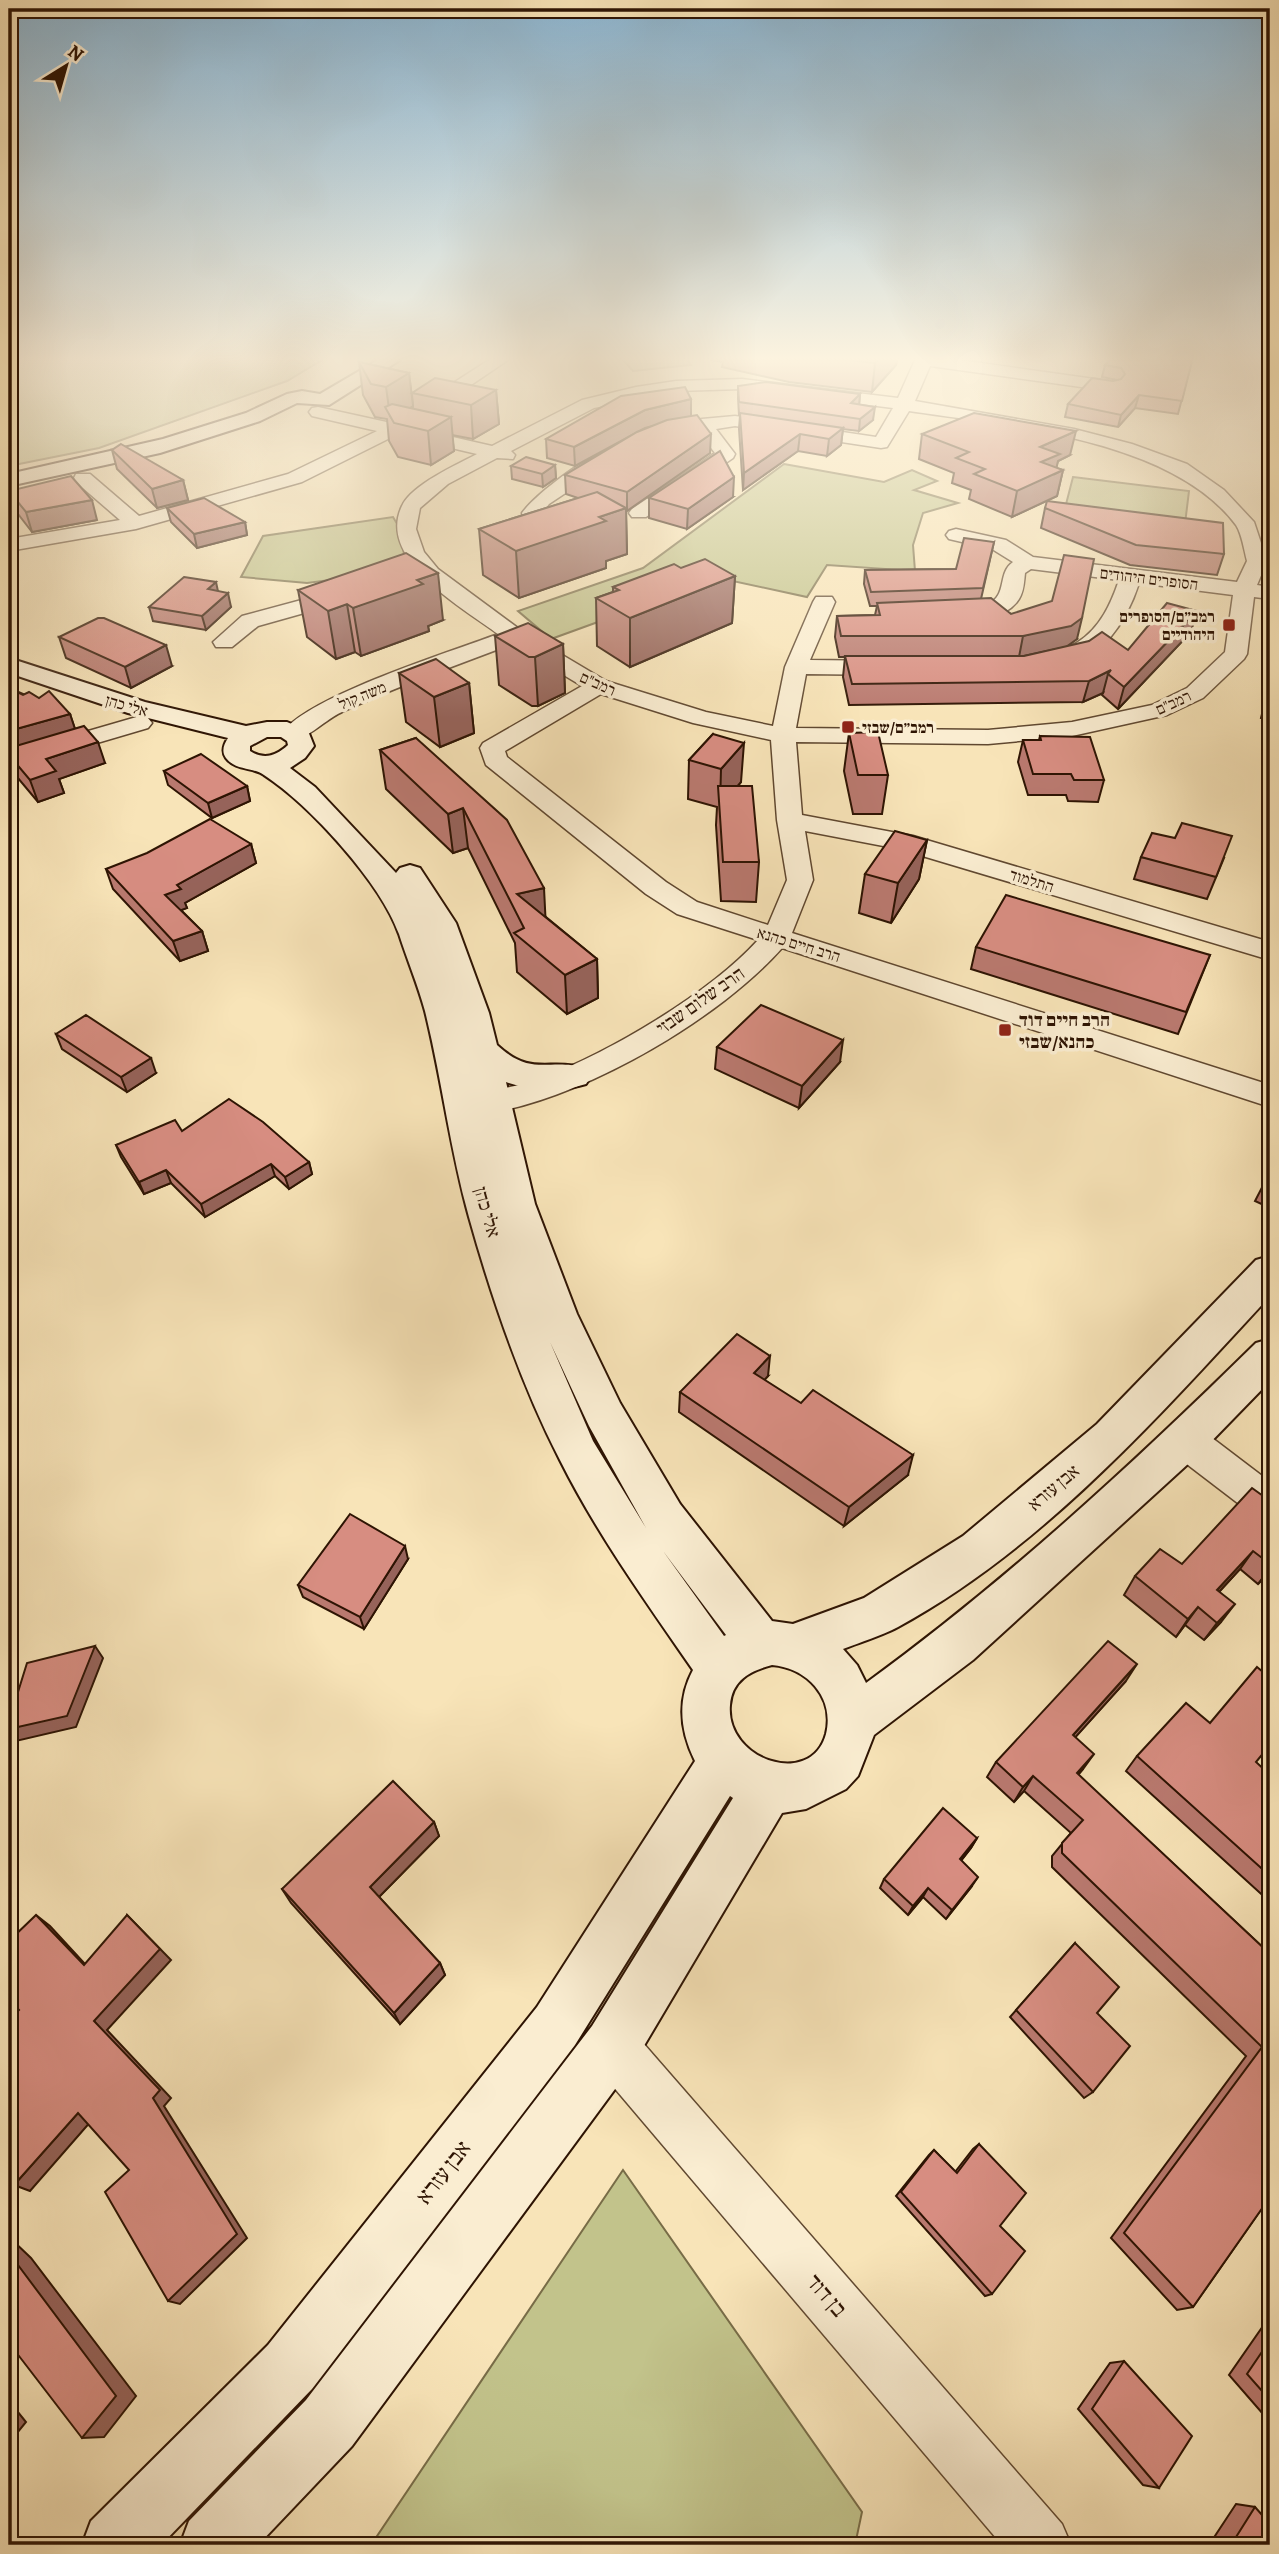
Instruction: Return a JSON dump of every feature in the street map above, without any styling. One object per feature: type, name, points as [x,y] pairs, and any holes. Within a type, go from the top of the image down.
[{"type":"street","points":[[9,492],[77,479]]},
{"type":"street","points":[[84,479],[136,523]]},
{"type":"street","points":[[9,545],[136,523],[291,479]]},
{"type":"street","name":"רמב\"ם","points":[[443,479],[411,506],[406,529],[414,553],[431,573],[514,636],[598,686],[701,718],[783,735],[988,737],[1072,730],[1159,710],[1195,693],[1236,653],[1244,590],[1256,561],[1247,526],[1217,494],[1196,479]]},
{"type":"street","points":[[545,541],[535,528],[532,513],[542,500],[571,479]]},
{"type":"street","points":[[639,513],[689,479]]},
{"type":"street","name":"הסופרים היהודים","points":[[956,536],[990,540],[1027,562],[1270,593]]},
{"type":"street","points":[[937,614],[987,611],[1001,605],[1009,597],[1015,570],[1027,562]]},
{"type":"street","points":[[404,580],[431,573]]},
{"type":"street","points":[[1038,662],[1075,654],[1105,633],[1130,577]]},
{"type":"street","points":[[224,642],[250,621],[364,590]]},
{"type":"street","name":"הרב שלום שבזי","points":[[477,1105],[522,1096],[574,1076],[669,1025],[752,964],[777,936],[800,880],[790,820],[783,735],[796,667],[820,609],[843,616]]},
{"type":"street","name":"משה קול","points":[[286,751],[324,711],[363,693],[514,636]]},
{"type":"street","name":"אלי כהן","points":[[9,665],[242,742]]},
{"type":"street","points":[[796,667],[919,669]]},
{"type":"street","name":"אלי כהן","points":[[9,681],[140,723],[242,742]]},
{"type":"street","name":"הרב חיים כהנא","points":[[598,686],[492,748],[495,760],[656,888],[687,908],[1270,1096]]},
{"type":"street","points":[[9,762],[140,723]]},
{"type":"street","points":[[272,729],[286,751],[249,762],[242,758],[242,742],[272,729]]},
{"type":"street","name":"אלי כהן","points":[[286,751],[402,860],[441,923],[473,1013],[481,1049],[477,1105],[487,1216],[533,1350],[576,1450],[630,1541],[719,1668]]},
{"type":"street","name":"אלי כהן","points":[[286,751],[314,802],[380,872],[412,928],[557,1314],[604,1414],[664,1518],[777,1645]]},
{"type":"street","name":"התלמוד","points":[[790,820],[904,842],[1270,951]]},
{"type":"street","points":[[481,1049],[503,1069],[518,1076],[546,1079],[574,1076]]},
{"type":"street","name":"אבן עזרא","points":[[777,1645],[880,1613],[979,1550],[1112,1437],[1270,1271]]},
{"type":"street","points":[[853,1721],[957,1644],[1185,1440],[1270,1355]]},
{"type":"street","points":[[1185,1440],[1270,1505]]},
{"type":"street","points":[[777,1645],[817,1657],[836,1674],[849,1696],[853,1721],[850,1741],[842,1759],[827,1774],[810,1783],[790,1788],[746,1774],[712,1744],[704,1724],[704,1704],[709,1685],[719,1668],[737,1652],[777,1645]]},
{"type":"street","points":[[213,2545],[330,2423],[612,2046],[746,1774]]},
{"type":"street","name":"אבן עזרא","points":[[115,2545],[290,2367],[556,2026],[746,1774]]},
{"type":"street","name":"בן דוד","points":[[612,2046],[1041,2545]]},
{"type":"green space","points":[[763,479],[868,479],[884,482],[891,479],[933,479],[937,481],[914,490],[958,503],[923,513],[913,545],[915,571],[827,565],[807,597],[719,578],[551,639],[518,611],[643,568]]},
{"type":"green space","points":[[1072,479],[1189,491],[1184,532],[1063,516]]},
{"type":"green space","points":[[393,517],[399,527],[407,570],[307,583],[241,577],[263,536]]},
{"type":"green space","points":[[623,2170],[862,2512],[855,2545],[371,2545]]},
{"type":"building","points":[[58,479],[74,479],[92,500],[26,512],[9,491]]},
{"type":"building","points":[[142,479],[183,480],[152,489]]},
{"type":"building","points":[[580,479],[646,479],[627,492]]},
{"type":"building","points":[[677,479],[731,479],[688,509],[649,498]]},
{"type":"building","points":[[987,479],[1043,479],[1017,491]]},
{"type":"building","points":[[597,492],[626,508],[599,517],[606,521],[516,551],[479,529]]},
{"type":"building","points":[[204,498],[245,522],[194,534],[167,508]]},
{"type":"building","points":[[1047,501],[1223,523],[1224,554],[1136,545],[1045,508]]},
{"type":"building","points":[[964,538],[994,542],[983,588],[871,592],[865,570],[956,569]]},
{"type":"building","points":[[406,553],[438,573],[417,580],[423,584],[353,608],[347,604],[328,611],[298,590]]},
{"type":"building","points":[[1064,555],[1094,559],[1082,618],[1071,626],[1023,636],[841,636],[837,616],[880,615],[877,603],[991,598],[1011,614],[1052,601]]},
{"type":"building","points":[[705,559],[735,576],[630,618],[596,598],[619,590],[613,587],[674,564],[681,568]]},
{"type":"building","points":[[184,577],[216,582],[208,589],[228,593],[202,616],[149,607]]},
{"type":"building","points":[[1167,603],[1197,611],[1124,687],[1108,674],[1111,670],[1089,681],[852,684],[845,656],[1024,656],[1089,641],[1102,632],[1128,650]]},
{"type":"building","points":[[98,618],[104,618],[166,645],[125,667],[59,637]]},
{"type":"building","points":[[528,623],[563,644],[535,657],[529,657],[495,636]]},
{"type":"building","points":[[436,659],[469,683],[434,697],[399,673]]},
{"type":"building","points":[[9,688],[23,695],[29,692],[39,698],[49,691],[70,714],[9,731]]},
{"type":"building","points":[[84,726],[98,742],[46,759],[56,771],[30,780],[9,755],[9,748]]},
{"type":"building","points":[[878,732],[888,775],[858,775],[849,733]]},
{"type":"building","points":[[713,734],[744,743],[721,769],[689,760]]},
{"type":"building","points":[[1040,736],[1090,737],[1104,780],[1074,780],[1071,774],[1033,774],[1023,740],[1041,740]]},
{"type":"building","points":[[416,738],[507,820],[544,888],[517,894],[597,959],[565,975],[514,933],[524,928],[463,808],[448,814],[380,750]]},
{"type":"building","points":[[201,754],[247,786],[208,803],[164,771]]},
{"type":"building","points":[[718,786],[752,786],[759,862],[723,862]]},
{"type":"building","points":[[210,819],[251,844],[177,885],[181,889],[165,895],[202,931],[173,941],[106,869],[147,853]]},
{"type":"building","points":[[1182,823],[1232,836],[1216,877],[1141,857],[1152,833],[1175,838]]},
{"type":"building","points":[[895,831],[927,840],[898,883],[865,874]]},
{"type":"building","points":[[1006,895],[1210,955],[1186,1012],[976,947]]},
{"type":"building","points":[[761,1005],[843,1040],[802,1086],[717,1047]]},
{"type":"building","points":[[86,1015],[151,1058],[121,1077],[56,1034]]},
{"type":"building","points":[[229,1099],[263,1122],[309,1162],[285,1177],[271,1164],[201,1204],[166,1170],[139,1182],[116,1145],[175,1120],[182,1131]]},
{"type":"building","points":[[1270,1172],[1270,1190],[1263,1186]]},
{"type":"building","points":[[737,1334],[770,1356],[754,1373],[801,1403],[813,1390],[913,1455],[849,1507],[680,1392]]},
{"type":"building","points":[[1252,1488],[1270,1501],[1270,1564],[1253,1551],[1217,1590],[1235,1604],[1217,1623],[1198,1607],[1188,1619],[1135,1576],[1160,1549],[1182,1564]]},
{"type":"building","points":[[350,1514],[405,1546],[360,1617],[298,1585]]},
{"type":"building","points":[[1108,1641],[1137,1664],[1073,1735],[1094,1754],[1077,1773],[1270,1954],[1270,2197],[1193,2307],[1124,2233],[1262,2047],[1062,1853],[1062,1843],[1083,1820],[1033,1776],[1023,1787],[996,1762]]},
{"type":"building","points":[[95,1646],[67,1716],[9,1729],[9,1721],[27,1663]]},
{"type":"building","points":[[1257,1667],[1270,1678],[1270,1745],[1256,1762],[1270,1775],[1270,1876],[1137,1756],[1186,1703],[1210,1723]]},
{"type":"building","points":[[393,1781],[434,1822],[370,1887],[440,1963],[394,2013],[282,1889]]},
{"type":"building","points":[[943,1808],[977,1838],[960,1859],[978,1877],[952,1910],[928,1888],[913,1906],[884,1879]]},
{"type":"building","points":[[36,1915],[84,1965],[127,1915],[160,1949],[94,2021],[160,2090],[153,2098],[237,2234],[168,2301],[105,2192],[129,2170],[78,2113],[14,2185],[9,2179],[9,2020],[19,2010],[9,1999],[9,1941]]},
{"type":"building","points":[[1075,1943],[1119,1987],[1097,2013],[1130,2046],[1093,2092],[1016,2010]]},
{"type":"building","points":[[979,2144],[1026,2193],[1000,2226],[1025,2251],[992,2294],[901,2192],[934,2150],[957,2173]]},
{"type":"building","points":[[9,2253],[116,2396],[82,2438],[9,2343]]},
{"type":"building","points":[[1270,2340],[1270,2400],[1247,2374]]},
{"type":"building","points":[[1124,2361],[1192,2436],[1159,2488],[1092,2409]]},
{"type":"building","points":[[1255,2507],[1270,2524],[1270,2545],[1231,2545]]},
{"type":"place","name":"רמב״ם/הסופרים היהודיים","points":[[1229,625]]},
{"type":"place","name":"רמב״ם/שבזי","points":[[848,727]]},
{"type":"place","name":"הרב חיים דוד כהנא/שבזי","points":[[1005,1030]]}]
